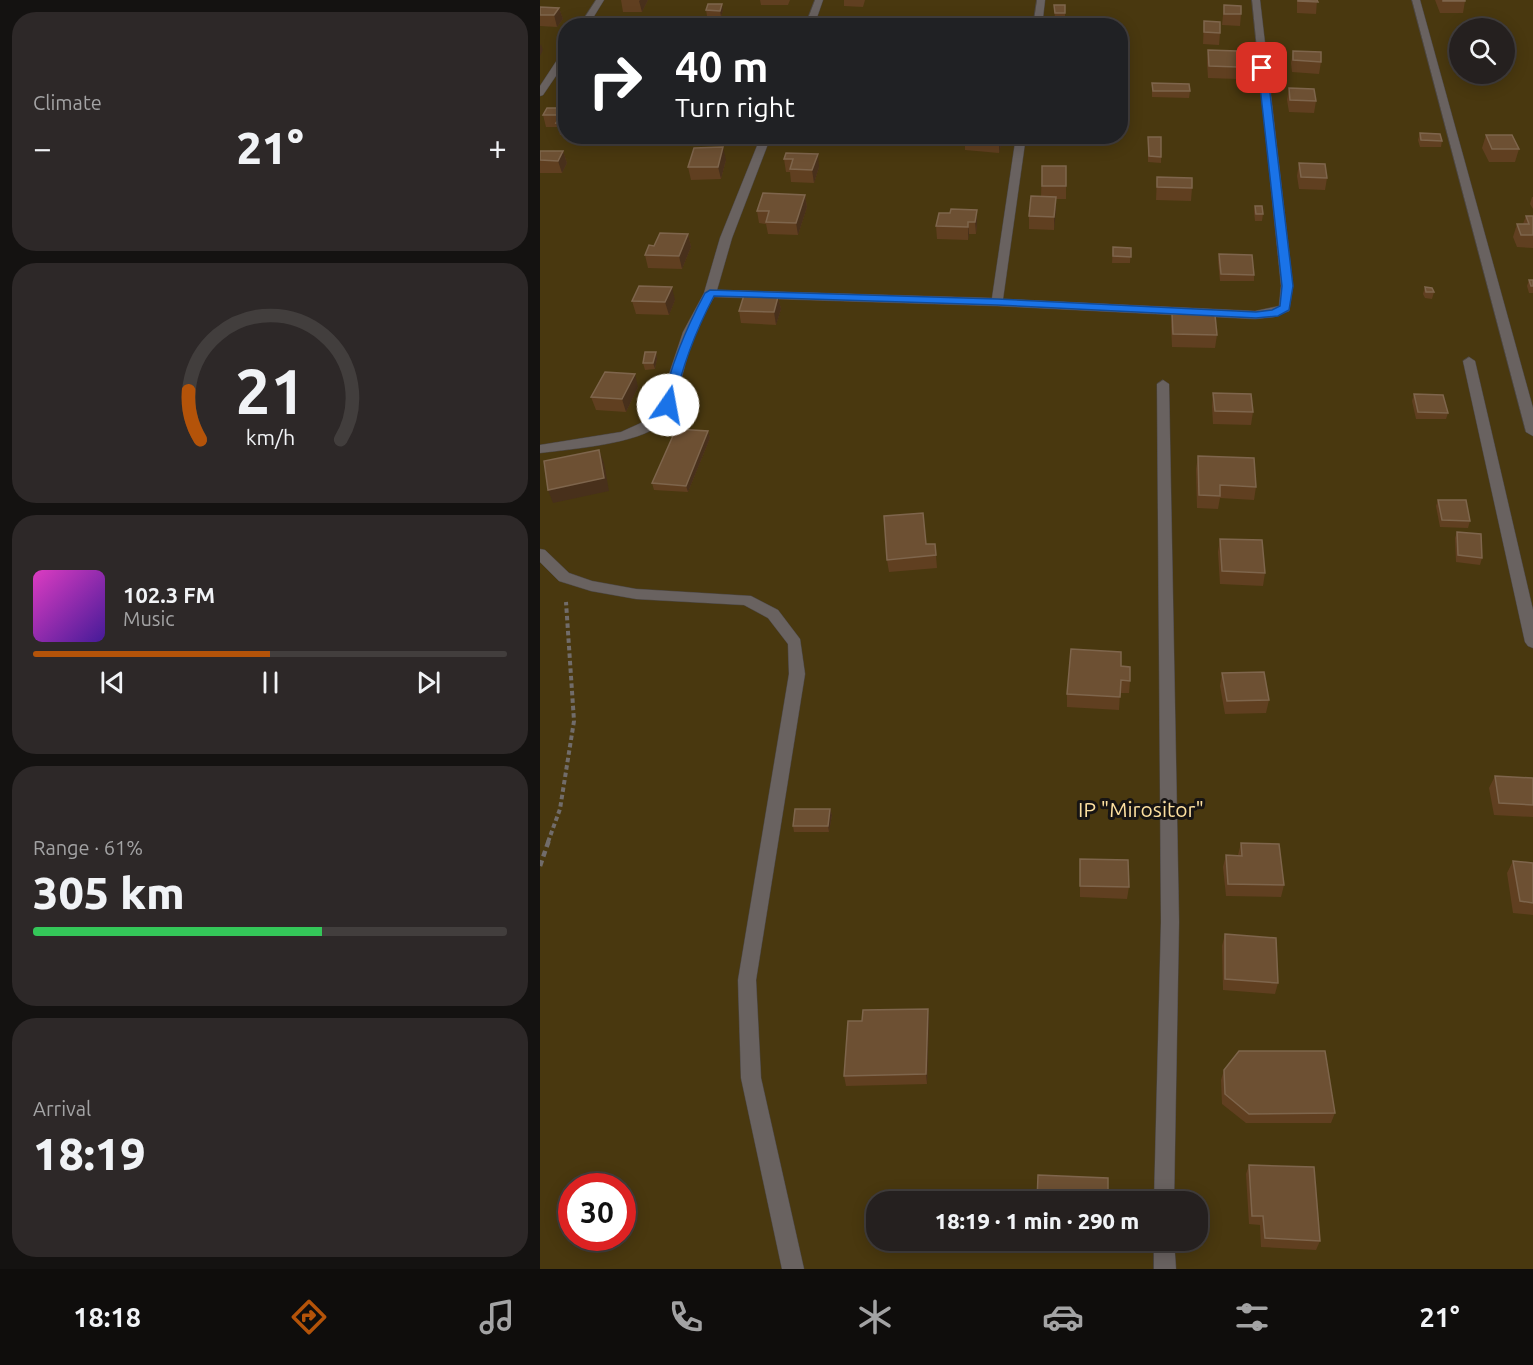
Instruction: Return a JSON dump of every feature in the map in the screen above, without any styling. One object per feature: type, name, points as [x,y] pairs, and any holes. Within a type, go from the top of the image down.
[{"type":"street","points":[[588,18],[600,0]]},
{"type":"street","points":[[812,18],[819,0]]},
{"type":"street","points":[[1038,18],[1041,0]]},
{"type":"street","points":[[710,293],[1274,314],[1285,308],[1287,286],[1256,0]]},
{"type":"street","points":[[1416,0],[1533,432]]},
{"type":"street","points":[[540,93],[558,65]]},
{"type":"street","points":[[540,449],[623,436],[657,421],[668,405],[675,374],[689,332],[710,293],[726,238],[763,144]]},
{"type":"street","points":[[997,302],[1020,144]]},
{"type":"street","points":[[1468,361],[1533,642]]},
{"type":"street","points":[[1163,384],[1170,922],[1164,1191]]},
{"type":"street","points":[[540,554],[564,577],[591,586],[636,594],[746,600],[773,614],[795,643],[797,674],[747,980],[751,1078],[794,1269]]},
{"type":"street","points":[[1164,1251],[1165,1269]]},
{"type":"path","points":[[540,866],[560,809],[574,721],[564,577]]},
{"type":"green space","name":"IP \"Mirositor\"","points":[[540,0],[1533,0],[1533,1269],[540,1269]]},
{"type":"building","points":[[1317,0],[1318,2],[1298,1]]},
{"type":"building","points":[[708,4],[722,4],[720,11],[706,10]]},
{"type":"building","points":[[1054,5],[1065,5],[1065,13],[1055,13]]},
{"type":"building","points":[[1224,5],[1241,6],[1241,14],[1224,14]]},
{"type":"building","points":[[540,7],[559,8],[554,15],[540,15]]},
{"type":"building","points":[[1204,21],[1220,22],[1220,33],[1204,32]]},
{"type":"building","points":[[1208,50],[1237,51],[1238,67],[1209,66]]},
{"type":"building","points":[[1293,51],[1321,52],[1321,62],[1293,60]]},
{"type":"building","points":[[1152,83],[1189,84],[1190,91],[1153,91]]},
{"type":"building","points":[[1289,88],[1314,89],[1316,101],[1290,100]]},
{"type":"building","points":[[547,108],[558,108],[558,115],[543,115]]},
{"type":"building","points":[[1420,133],[1440,134],[1442,141],[1421,140]]},
{"type":"building","points":[[1486,135],[1512,135],[1519,149],[1492,149]]},
{"type":"building","points":[[1148,137],[1161,137],[1161,157],[1149,156]]},
{"type":"building","points":[[723,147],[718,167],[688,167],[694,148]]},
{"type":"building","points":[[540,151],[563,151],[558,161],[540,160]]},
{"type":"building","points":[[786,153],[818,154],[812,170],[790,169],[793,159],[784,159]]},
{"type":"building","points":[[1299,163],[1325,164],[1327,178],[1301,177]]},
{"type":"building","points":[[1042,166],[1066,166],[1066,186],[1042,186]]},
{"type":"building","points":[[1157,177],[1192,178],[1192,188],[1157,187]]},
{"type":"building","points":[[763,193],[805,195],[796,223],[766,222],[769,211],[757,211]]},
{"type":"building","points":[[1031,196],[1056,197],[1054,217],[1029,216]]},
{"type":"building","points":[[1255,206],[1262,206],[1263,214],[1256,214]]},
{"type":"building","points":[[951,209],[977,210],[975,222],[968,222],[968,227],[936,226],[939,213],[950,213]]},
{"type":"building","points":[[1526,216],[1533,216],[1533,235],[1521,235],[1517,224],[1529,224]]},
{"type":"building","points":[[660,233],[688,234],[679,256],[645,255],[649,245],[654,246]]},
{"type":"building","points":[[1113,247],[1131,248],[1131,257],[1113,256]]},
{"type":"building","points":[[1219,254],[1252,255],[1254,275],[1221,274]]},
{"type":"building","points":[[639,286],[672,287],[665,302],[632,301]]},
{"type":"building","points":[[1425,287],[1432,288],[1434,292],[1426,292]]},
{"type":"building","points":[[744,295],[778,297],[774,312],[739,311]]},
{"type":"building","points":[[1172,314],[1215,315],[1217,335],[1173,334]]},
{"type":"building","points":[[645,352],[656,352],[653,363],[643,363]]},
{"type":"building","points":[[605,372],[635,374],[622,399],[591,397]]},
{"type":"building","points":[[1213,393],[1251,394],[1253,412],[1215,411]]},
{"type":"building","points":[[1414,394],[1443,395],[1448,413],[1418,412]]},
{"type":"building","points":[[676,429],[708,431],[686,486],[652,483]]},
{"type":"building","points":[[599,450],[604,478],[548,490],[544,461]]},
{"type":"building","points":[[1198,456],[1254,458],[1256,487],[1220,485],[1220,496],[1199,495]]},
{"type":"building","points":[[1438,500],[1466,500],[1470,521],[1442,520]]},
{"type":"building","points":[[923,513],[926,544],[935,544],[936,555],[887,560],[884,516]]},
{"type":"building","points":[[1457,532],[1481,534],[1482,558],[1458,555]]},
{"type":"building","points":[[1220,539],[1262,540],[1265,573],[1222,571]]},
{"type":"building","points":[[1071,649],[1121,652],[1121,666],[1130,667],[1130,681],[1121,680],[1120,697],[1067,694]]},
{"type":"building","points":[[1264,672],[1269,700],[1227,701],[1222,673]]},
{"type":"building","points":[[1495,776],[1533,778],[1533,805],[1499,803]]},
{"type":"building","points":[[795,809],[830,809],[828,826],[793,826]]},
{"type":"building","points":[[1241,843],[1279,844],[1284,885],[1228,884],[1226,855],[1242,856]]},
{"type":"building","points":[[1080,859],[1128,860],[1129,887],[1080,886]]},
{"type":"building","points":[[1513,861],[1533,863],[1533,903],[1520,901]]},
{"type":"building","points":[[1225,934],[1276,938],[1278,983],[1225,979]]},
{"type":"building","points":[[928,1009],[926,1074],[844,1076],[848,1021],[862,1021],[863,1010]]},
{"type":"building","points":[[1239,1051],[1325,1051],[1335,1113],[1249,1114],[1225,1094],[1224,1070]]},
{"type":"building","points":[[1249,1165],[1314,1167],[1320,1241],[1265,1238],[1263,1216],[1252,1216]]},
{"type":"building","points":[[1038,1175],[1108,1178],[1108,1191],[1037,1191]]},
{"type":"route","points":[[668,405],[675,374],[689,332],[710,293],[997,302],[1256,315],[1274,314],[1285,308],[1287,286],[1262,68]]}]
